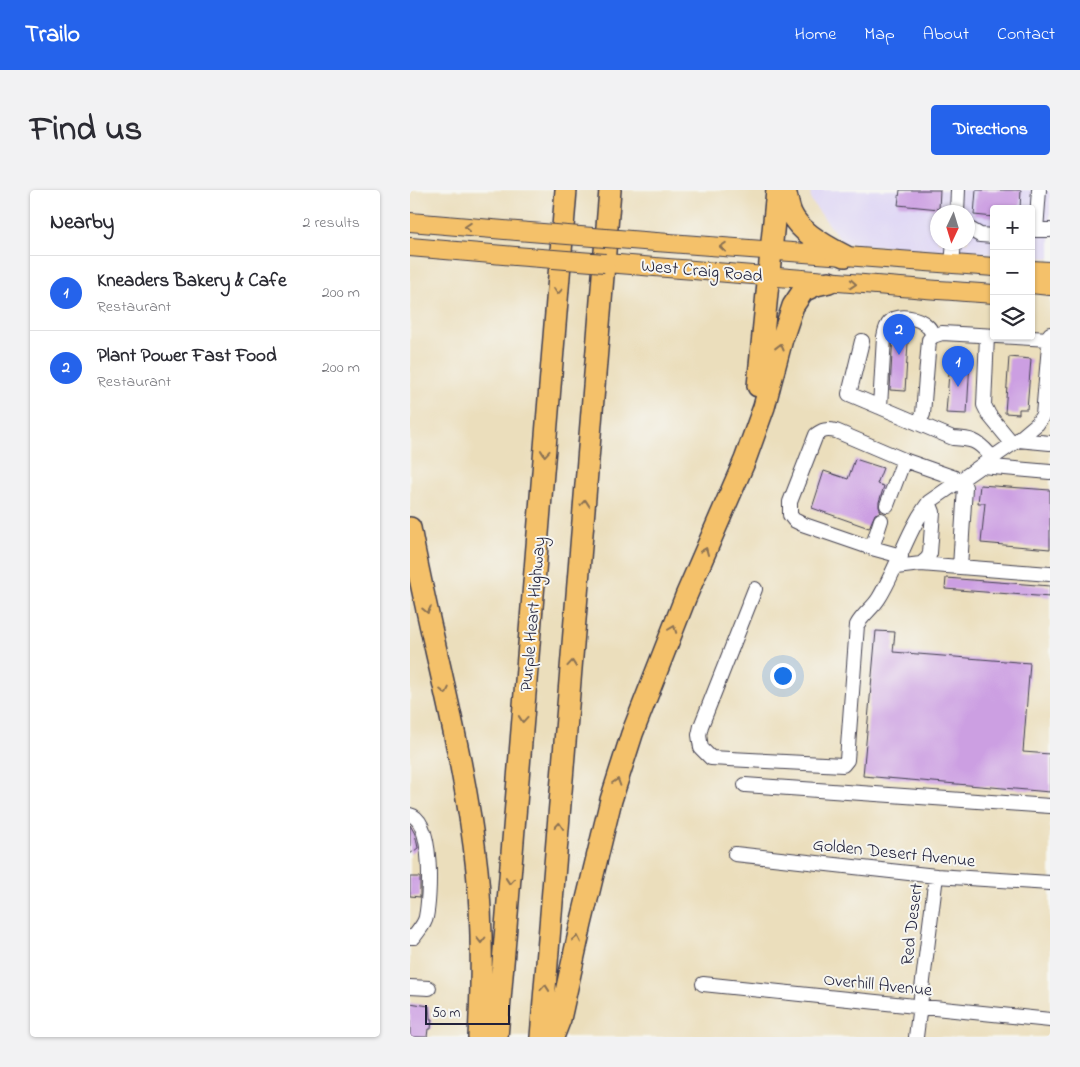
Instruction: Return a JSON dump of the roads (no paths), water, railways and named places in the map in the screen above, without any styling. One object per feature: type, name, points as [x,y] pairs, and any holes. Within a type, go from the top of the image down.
[{"type":"highway","name":"Purple Heart Highway","points":[[497,1037],[566,190]]},
{"type":"highway","points":[[541,1037],[610,190]]},
{"type":"highway","points":[[745,460],[760,372],[777,190]]},
{"type":"highway","points":[[785,190],[791,214],[799,225],[816,240],[845,256]]},
{"type":"highway","points":[[553,1037],[560,1019],[611,800],[629,743],[686,596],[745,460],[764,407],[782,339],[795,302],[803,291],[829,282]]},
{"type":"highway","points":[[410,528],[468,804],[477,870],[481,926],[479,1037]]},
{"type":"main road","name":"West Craig Road","points":[[410,222],[990,267]]},
{"type":"main road","name":"West Craig Road","points":[[410,247],[990,294]]},
{"type":"main road","points":[[1035,270],[1050,271]]},
{"type":"main road","points":[[957,292],[990,283]]},
{"type":"main road","points":[[1035,284],[1050,286]]},
{"type":"main road","points":[[1035,297],[1050,298]]},
{"type":"street","points":[[957,205],[958,190]]},
{"type":"street","points":[[1039,190],[1039,230]]},
{"type":"street","points":[[975,232],[980,235],[990,236]]},
{"type":"street","points":[[952,264],[953,250]]},
{"type":"street","points":[[880,407],[884,337],[891,321],[900,318],[917,320],[927,325],[933,336]]},
{"type":"street","points":[[918,423],[923,414],[929,340],[933,336],[942,333],[1050,339]]},
{"type":"street","points":[[755,589],[701,726],[700,748],[711,758],[843,765],[847,760],[857,625],[861,617],[878,600],[919,514],[929,502],[1015,442],[1037,424],[1043,415],[1050,334]]},
{"type":"street","points":[[987,336],[984,405],[989,415],[1015,442],[1050,443]]},
{"type":"street","points":[[862,341],[849,394],[953,438],[966,438],[978,442],[989,454],[985,464]]},
{"type":"street","points":[[960,568],[965,487],[961,480],[904,460],[836,431],[827,429],[816,435],[790,502],[790,516],[794,520],[872,548],[898,561],[960,568],[1050,574]]},
{"type":"street","points":[[887,504],[904,460]]},
{"type":"street","points":[[985,464],[1050,472]]},
{"type":"street","points":[[921,564],[928,558],[930,552],[933,512],[929,502]]},
{"type":"street","points":[[872,548],[881,520]]},
{"type":"street","points":[[745,785],[1050,806]]},
{"type":"street","points":[[410,815],[414,816],[421,823],[427,842],[428,899],[426,920],[412,937]]},
{"type":"street","name":"Golden Desert Avenue","points":[[735,854],[936,876],[1050,883]]},
{"type":"street","name":"Red Desert","points":[[916,1037],[936,876]]},
{"type":"street","name":"Overhill Avenue","points":[[703,984],[1050,1020]]},
{"type":"street","points":[[410,987],[429,988]]},
{"type":"place","name":"Plant Power Fast Food","points":[[899,355]]},
{"type":"place","name":"Kneaders Bakery & Cafe","points":[[958,387]]}]
